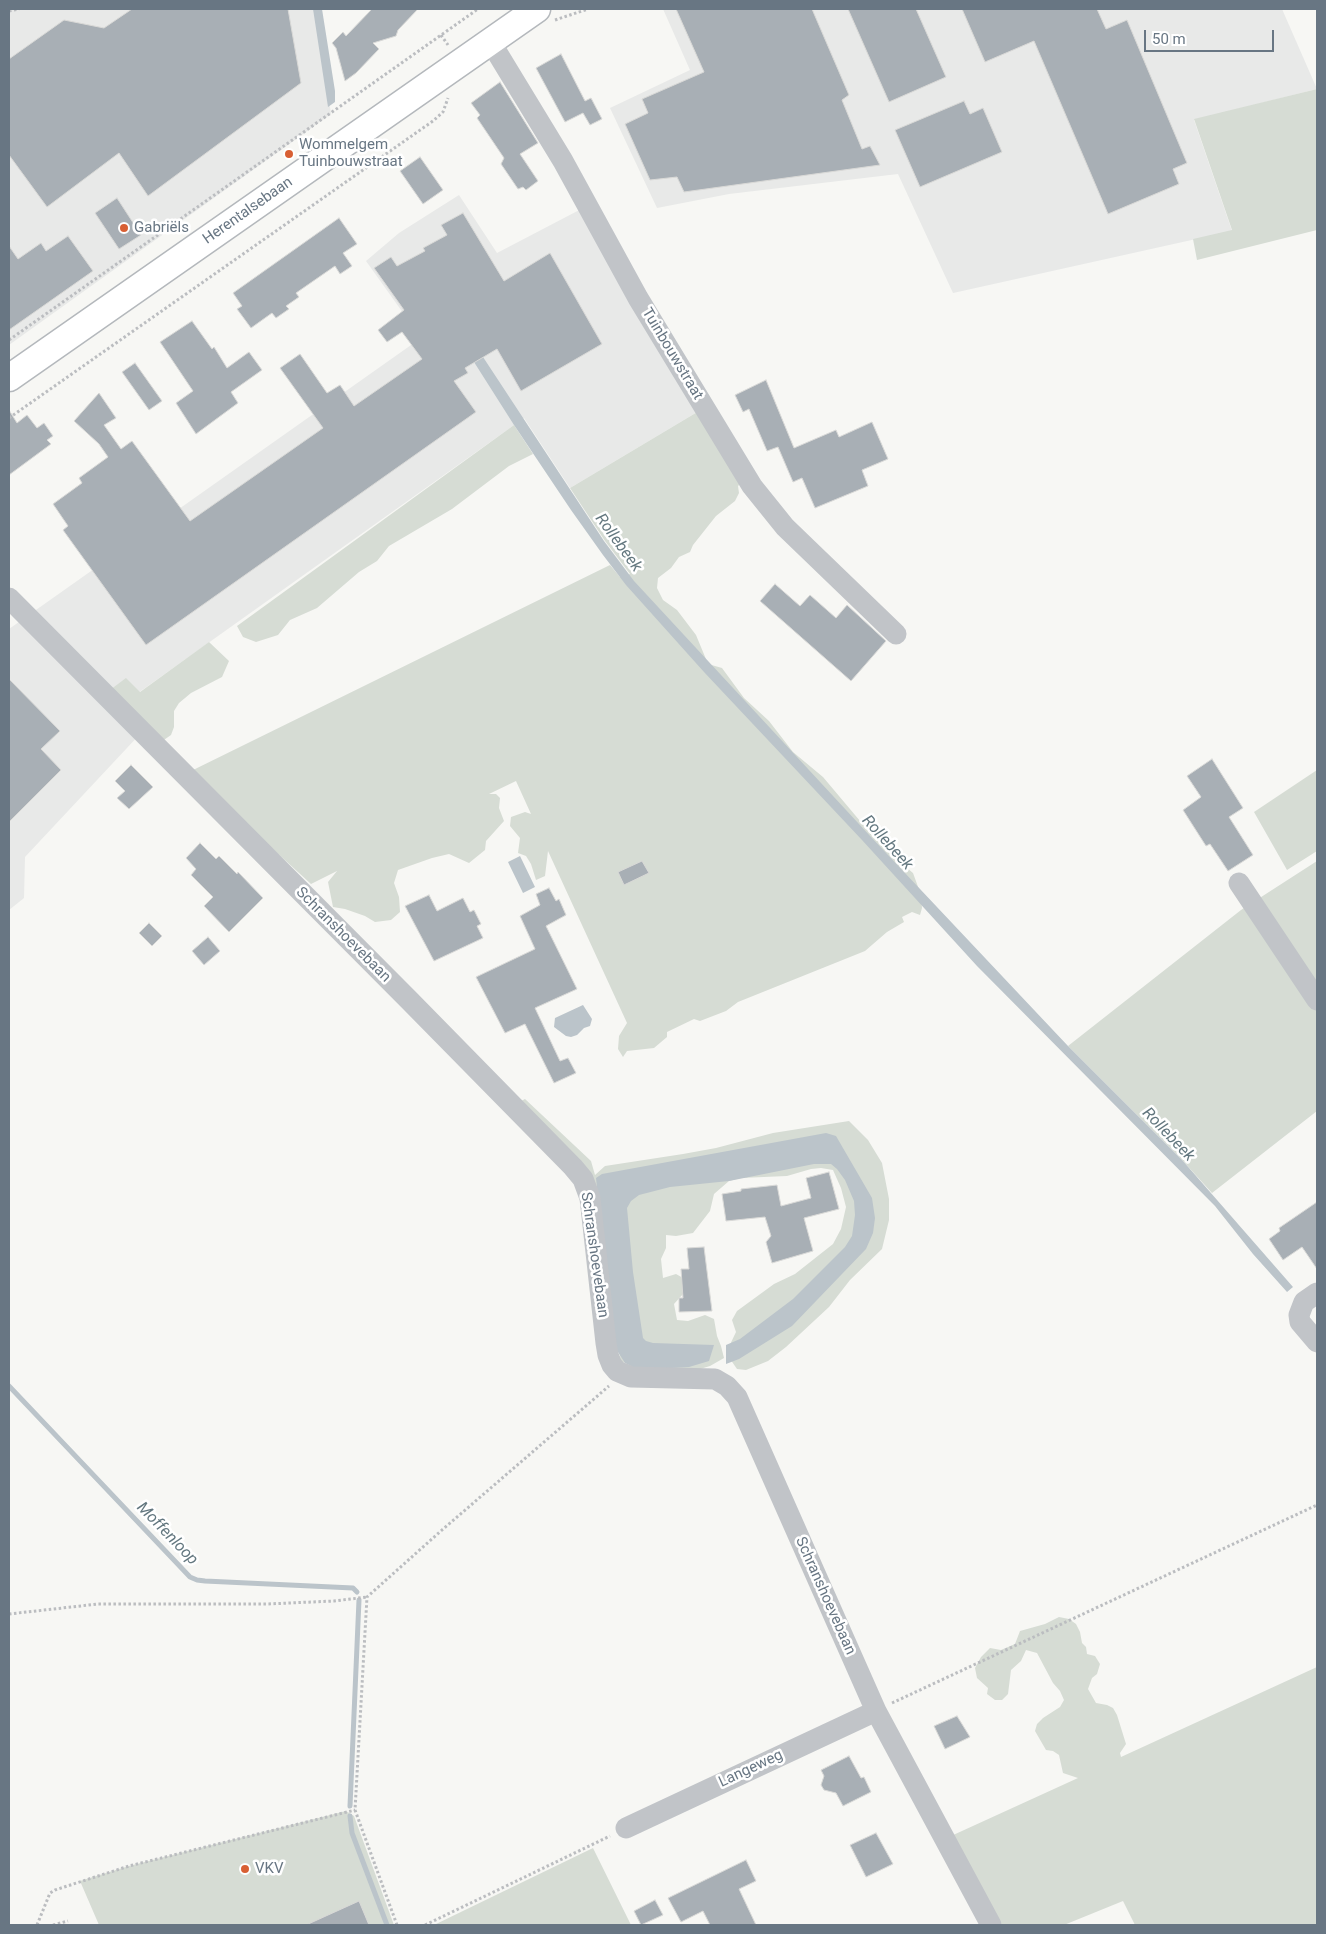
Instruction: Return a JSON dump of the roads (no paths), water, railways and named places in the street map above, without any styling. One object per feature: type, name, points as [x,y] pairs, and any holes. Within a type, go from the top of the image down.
[{"type":"main road","name":"Herentalsebaan","points":[[9,378],[536,9]]},
{"type":"street","name":"Tuinbouwstraat","points":[[490,42],[563,161],[638,298],[752,486],[785,526],[896,634]]},
{"type":"street","name":"Schranshoevebaan","points":[[9,598],[583,1179],[590,1198],[608,1355],[616,1371],[623,1375],[651,1378],[696,1377],[715,1379],[727,1386],[737,1397],[876,1711],[991,1925]]},
{"type":"street","points":[[1239,883],[1317,1000]]},
{"type":"street","points":[[1317,1292],[1304,1302],[1300,1308],[1299,1315],[1300,1322],[1317,1342]]},
{"type":"street","name":"Langeweg","points":[[626,1828],[876,1711]]},
{"type":"waterway","name":"Moffenloop","points":[[9,1386],[190,1577],[205,1581],[353,1588],[357,1592]]},
{"type":"waterway","name":"Moffenloop","points":[[350,1806],[359,1600]]},
{"type":"waterway","name":"Moffenloop","points":[[350,1816],[352,1833],[387,1925]]},
{"type":"place","name":"Wommelgem Tuinbouwstraat","points":[[289,154]]},
{"type":"place","name":"Gabriëls","points":[[124,228]]},
{"type":"place","name":"VKV","points":[[245,1869]]},
{"type":"water label","name":"Rollebeek","points":[[618,543]]},
{"type":"water label","name":"Rollebeek","points":[[887,843]]},
{"type":"water label","name":"Rollebeek","points":[[1168,1135]]}]
